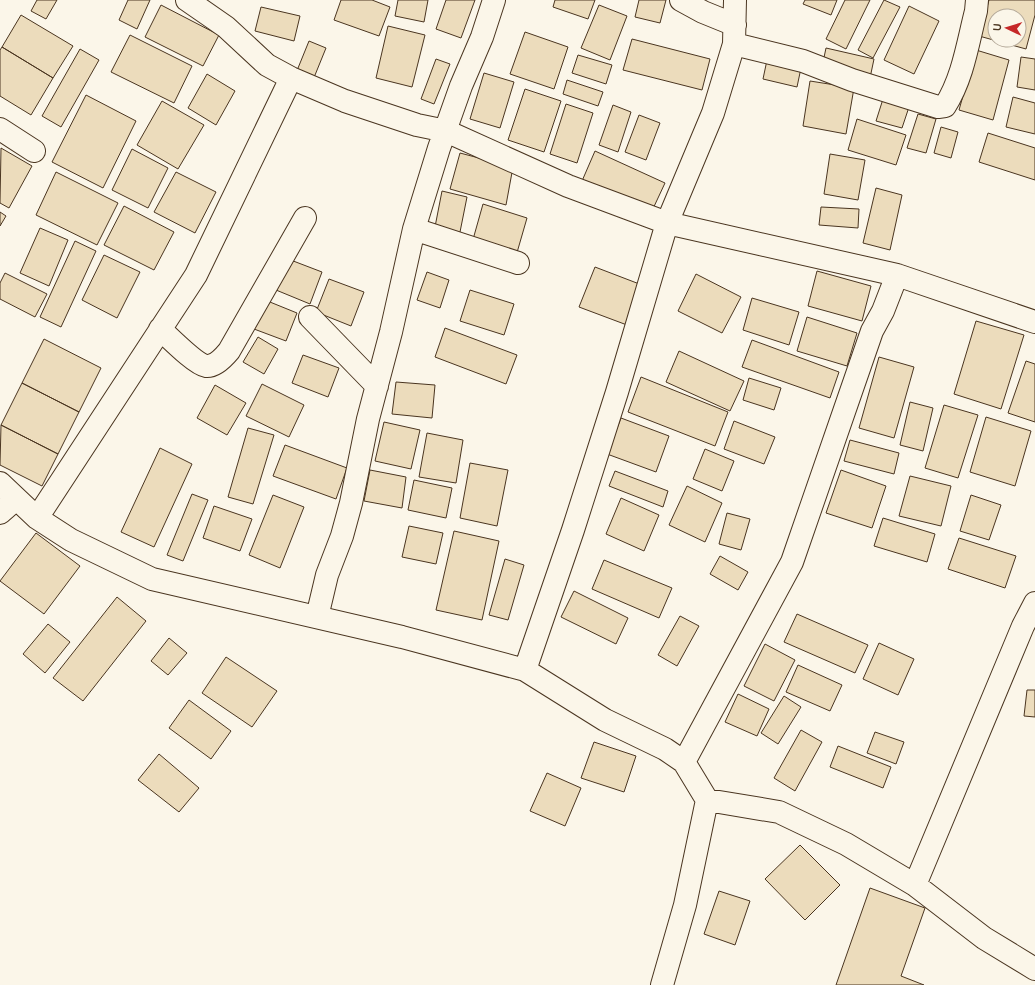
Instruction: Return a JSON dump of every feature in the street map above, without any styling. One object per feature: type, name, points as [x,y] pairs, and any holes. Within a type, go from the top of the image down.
[{"type":"street","points":[[187,0],[226,27],[267,65],[291,78],[345,101],[417,125],[446,131],[568,186],[667,223],[897,275],[1035,322]]},
{"type":"street","points":[[317,617],[327,575],[342,536],[351,503],[414,229],[461,86],[482,37],[494,0]]},
{"type":"street","points":[[681,0],[703,12],[735,34],[852,80],[938,107],[945,106],[952,95],[958,80],[977,0]]},
{"type":"street","points":[[525,670],[573,530],[615,400],[667,223],[713,112],[735,34],[735,0]]},
{"type":"street","points":[[37,518],[196,275],[291,78]]},
{"type":"street","points":[[0,129],[34,151]]},
{"type":"street","points":[[160,329],[177,346],[199,363],[207,366],[214,365],[224,358],[305,218]]},
{"type":"street","points":[[414,229],[518,263]]},
{"type":"street","points":[[684,762],[792,562],[872,330],[884,311],[897,275]]},
{"type":"street","points":[[310,317],[377,386]]},
{"type":"street","points":[[0,483],[37,518],[71,540],[152,580],[402,637],[525,670],[605,720],[665,749],[684,762],[707,800],[685,905],[662,985]]},
{"type":"street","points":[[0,513],[16,498]]},
{"type":"street","points":[[915,885],[1023,626],[1035,603]]},
{"type":"street","points":[[707,800],[779,812],[846,844],[915,885],[984,938],[1035,970]]},
{"type":"building","points":[[37,0],[57,0],[46,19],[31,11]]},
{"type":"building","points":[[128,0],[150,0],[137,29],[119,20]]},
{"type":"building","points":[[341,0],[372,0],[390,7],[379,36],[334,20]]},
{"type":"building","points":[[398,0],[428,0],[424,22],[395,16]]},
{"type":"building","points":[[446,0],[475,0],[461,38],[436,29]]},
{"type":"building","points":[[555,0],[595,0],[588,19],[553,7]]},
{"type":"building","points":[[639,0],[666,0],[660,23],[635,17]]},
{"type":"building","points":[[805,0],[837,0],[831,15],[803,4]]},
{"type":"building","points":[[845,0],[870,0],[846,49],[826,39]]},
{"type":"building","points":[[884,0],[900,7],[873,58],[858,50]]},
{"type":"building","points":[[989,0],[1035,0],[1035,15],[1027,45],[1027,8],[987,8],[987,38],[979,36]]},
{"type":"building","points":[[161,5],[219,35],[203,66],[145,37]]},
{"type":"building","points":[[599,5],[627,16],[610,60],[581,48]]},
{"type":"building","points":[[909,6],[939,21],[914,74],[884,60]]},
{"type":"building","points":[[261,7],[300,16],[294,41],[255,31]]},
{"type":"building","points":[[21,15],[73,46],[53,78],[2,47]]},
{"type":"building","points":[[388,26],[425,35],[412,87],[376,78]]},
{"type":"building","points":[[525,32],[568,47],[554,89],[510,74]]},
{"type":"building","points":[[130,35],[192,66],[174,103],[111,72]]},
{"type":"building","points":[[632,39],[710,59],[702,90],[623,70]]},
{"type":"building","points":[[309,41],[326,48],[313,80],[296,73]]},
{"type":"building","points":[[2,47],[53,78],[31,115],[0,96],[0,50]]},
{"type":"building","points":[[826,48],[874,59],[870,78],[822,67]]},
{"type":"building","points":[[80,49],[99,60],[61,127],[42,116]]},
{"type":"building","points":[[976,50],[1009,60],[993,120],[959,110]]},
{"type":"building","points":[[578,55],[612,65],[606,84],[572,73]]},
{"type":"building","points":[[1021,57],[1035,59],[1035,90],[1017,87]]},
{"type":"building","points":[[436,59],[450,64],[434,104],[421,99]]},
{"type":"building","points":[[767,60],[801,68],[797,87],[763,79]]},
{"type":"building","points":[[484,73],[514,82],[500,128],[470,119]]},
{"type":"building","points":[[207,74],[235,91],[216,125],[188,108]]},
{"type":"building","points":[[567,80],[603,92],[598,106],[563,94]]},
{"type":"building","points":[[810,81],[854,88],[846,134],[803,126]]},
{"type":"building","points":[[525,89],[561,101],[544,152],[508,140]]},
{"type":"building","points":[[86,95],[136,121],[103,188],[52,162]]},
{"type":"building","points":[[1013,97],[1035,103],[1035,134],[1006,127]]},
{"type":"building","points":[[883,99],[909,107],[902,128],[876,121]]},
{"type":"building","points":[[162,101],[204,125],[178,169],[137,145]]},
{"type":"building","points":[[566,104],[593,113],[577,163],[550,154]]},
{"type":"building","points":[[613,105],[631,112],[618,152],[599,145]]},
{"type":"building","points":[[918,114],[936,119],[926,153],[907,148]]},
{"type":"building","points":[[639,115],[660,123],[646,160],[625,152]]},
{"type":"building","points":[[857,119],[906,135],[896,165],[848,150]]},
{"type":"building","points":[[941,127],[958,132],[951,158],[934,153]]},
{"type":"building","points":[[988,133],[1035,148],[1035,180],[979,162]]},
{"type":"building","points":[[1,148],[32,166],[9,208],[0,203]]},
{"type":"building","points":[[132,149],[168,168],[148,208],[112,190]]},
{"type":"building","points":[[595,151],[665,183],[651,213],[582,181]]},
{"type":"building","points":[[460,153],[513,167],[506,205],[450,189]]},
{"type":"building","points":[[830,154],[865,160],[858,200],[824,194]]},
{"type":"building","points":[[56,172],[118,203],[97,245],[36,215]]},
{"type":"building","points":[[176,172],[216,192],[195,233],[154,212]]},
{"type":"building","points":[[876,188],[902,195],[890,250],[863,243]]},
{"type":"building","points":[[442,191],[467,197],[459,237],[434,232]]},
{"type":"building","points":[[483,204],[527,218],[516,256],[472,243]]},
{"type":"building","points":[[124,206],[174,232],[154,270],[104,245]]},
{"type":"building","points":[[821,207],[859,209],[858,228],[819,225]]},
{"type":"building","points":[[0,212],[6,216],[0,226]]},
{"type":"building","points":[[40,228],[68,240],[49,286],[20,273]]},
{"type":"building","points":[[75,241],[96,251],[61,327],[40,317]]},
{"type":"building","points":[[104,255],[140,272],[117,318],[82,300]]},
{"type":"building","points":[[288,259],[322,272],[310,304],[276,290]]},
{"type":"building","points":[[595,267],[642,285],[627,325],[579,307]]},
{"type":"building","points":[[817,271],[871,286],[862,321],[808,306]]},
{"type":"building","points":[[427,272],[449,280],[440,308],[417,300]]},
{"type":"building","points":[[5,273],[47,294],[35,317],[0,299],[0,283]]},
{"type":"building","points":[[696,274],[741,297],[722,333],[678,311]]},
{"type":"building","points":[[329,279],[364,292],[351,326],[316,312]]},
{"type":"building","points":[[470,290],[514,304],[504,335],[460,321]]},
{"type":"building","points":[[752,298],[799,312],[789,345],[743,330]]},
{"type":"building","points":[[265,300],[297,313],[286,341],[254,329]]},
{"type":"building","points":[[807,317],[857,333],[847,366],[797,351]]},
{"type":"building","points":[[976,321],[1024,335],[1001,409],[954,394]]},
{"type":"building","points":[[445,328],[517,355],[506,384],[435,357]]},
{"type":"building","points":[[258,337],[278,349],[264,374],[243,362]]},
{"type":"building","points":[[44,339],[101,368],[79,412],[22,383]]},
{"type":"building","points":[[752,340],[839,372],[830,398],[742,367]]},
{"type":"building","points":[[679,351],[744,381],[730,411],[666,382]]},
{"type":"building","points":[[303,355],[339,368],[328,397],[292,383]]},
{"type":"building","points":[[879,357],[914,367],[894,438],[859,428]]},
{"type":"building","points":[[1026,361],[1035,364],[1035,422],[1008,413]]},
{"type":"building","points":[[641,377],[728,412],[715,446],[628,412]]},
{"type":"building","points":[[749,378],[781,388],[774,410],[743,400]]},
{"type":"building","points":[[396,382],[435,385],[432,418],[392,414]]},
{"type":"building","points":[[22,383],[79,412],[58,454],[1,425]]},
{"type":"building","points":[[262,384],[304,405],[289,437],[246,416]]},
{"type":"building","points":[[215,385],[246,403],[227,435],[197,418]]},
{"type":"building","points":[[910,402],[933,408],[923,451],[900,445]]},
{"type":"building","points":[[944,405],[978,415],[958,478],[925,468]]},
{"type":"building","points":[[986,417],[1031,431],[1015,486],[970,472]]},
{"type":"building","points":[[621,418],[669,436],[656,472],[607,454]]},
{"type":"building","points":[[734,421],[775,437],[764,464],[724,449]]},
{"type":"building","points":[[384,422],[420,430],[411,469],[375,461]]},
{"type":"building","points":[[1,425],[58,454],[42,486],[0,465]]},
{"type":"building","points":[[248,428],[274,435],[253,504],[228,497]]},
{"type":"building","points":[[427,433],[463,440],[456,483],[419,477]]},
{"type":"building","points":[[850,440],[899,453],[894,474],[844,461]]},
{"type":"building","points":[[285,445],[347,468],[336,499],[273,476]]},
{"type":"building","points":[[160,448],[192,464],[154,547],[121,532]]},
{"type":"building","points":[[705,449],[734,461],[722,491],[693,479]]},
{"type":"building","points":[[470,463],[508,470],[497,526],[460,518]]},
{"type":"building","points":[[370,470],[406,477],[402,508],[364,501]]},
{"type":"building","points":[[841,470],[886,486],[872,528],[826,513]]},
{"type":"building","points":[[615,471],[668,491],[663,507],[609,486]]},
{"type":"building","points":[[910,476],[951,486],[941,526],[899,516]]},
{"type":"building","points":[[414,480],[452,488],[446,518],[408,510]]},
{"type":"building","points":[[687,486],[722,503],[705,542],[669,525]]},
{"type":"building","points":[[192,494],[208,500],[183,561],[167,555]]},
{"type":"building","points":[[273,495],[304,507],[280,568],[249,555]]},
{"type":"building","points":[[971,495],[1001,505],[989,540],[960,531]]},
{"type":"building","points":[[621,498],[659,515],[644,551],[606,534]]},
{"type":"building","points":[[214,506],[252,519],[240,551],[203,538]]},
{"type":"building","points":[[727,513],[750,519],[741,550],[719,544]]},
{"type":"building","points":[[883,518],[935,534],[927,562],[874,546]]},
{"type":"building","points":[[409,526],[443,533],[436,564],[402,557]]},
{"type":"building","points":[[454,531],[499,541],[482,620],[436,610]]},
{"type":"building","points":[[36,533],[80,566],[44,614],[0,581]]},
{"type":"building","points":[[959,538],[1016,556],[1005,588],[948,569]]},
{"type":"building","points":[[720,556],[748,572],[738,590],[710,574]]},
{"type":"building","points":[[505,559],[524,565],[508,620],[489,615]]},
{"type":"building","points":[[604,560],[672,588],[659,618],[592,589]]},
{"type":"building","points":[[574,591],[628,618],[616,644],[561,617]]},
{"type":"building","points":[[117,597],[146,621],[83,701],[53,678]]},
{"type":"building","points":[[797,614],[868,645],[855,673],[784,642]]},
{"type":"building","points":[[680,616],[699,626],[677,666],[658,655]]},
{"type":"building","points":[[48,624],[70,642],[45,673],[23,654]]},
{"type":"building","points":[[169,638],[187,653],[168,675],[151,661]]},
{"type":"building","points":[[879,643],[914,659],[898,695],[863,679]]},
{"type":"building","points":[[765,644],[795,660],[774,701],[744,686]]},
{"type":"building","points":[[226,657],[277,691],[252,727],[202,693]]},
{"type":"building","points":[[798,665],[842,685],[830,711],[786,692]]},
{"type":"building","points":[[1027,690],[1035,690],[1035,717],[1024,716]]},
{"type":"building","points":[[738,694],[769,709],[757,736],[725,722]]},
{"type":"building","points":[[784,696],[801,707],[778,744],[761,733]]},
{"type":"building","points":[[189,700],[231,731],[211,759],[169,728]]},
{"type":"building","points":[[801,730],[822,742],[795,791],[774,778]]},
{"type":"building","points":[[875,732],[904,742],[896,764],[867,753]]},
{"type":"building","points":[[594,742],[636,756],[624,792],[581,778]]},
{"type":"building","points":[[838,746],[891,767],[883,788],[830,767]]},
{"type":"building","points":[[159,754],[199,788],[179,812],[138,780]]},
{"type":"building","points":[[547,773],[581,788],[565,826],[530,811]]},
{"type":"building","points":[[800,845],[840,885],[805,920],[765,879]]},
{"type":"building","points":[[870,888],[925,908],[901,976],[924,985],[836,985]]},
{"type":"building","points":[[719,891],[750,901],[735,945],[704,934]]}]
